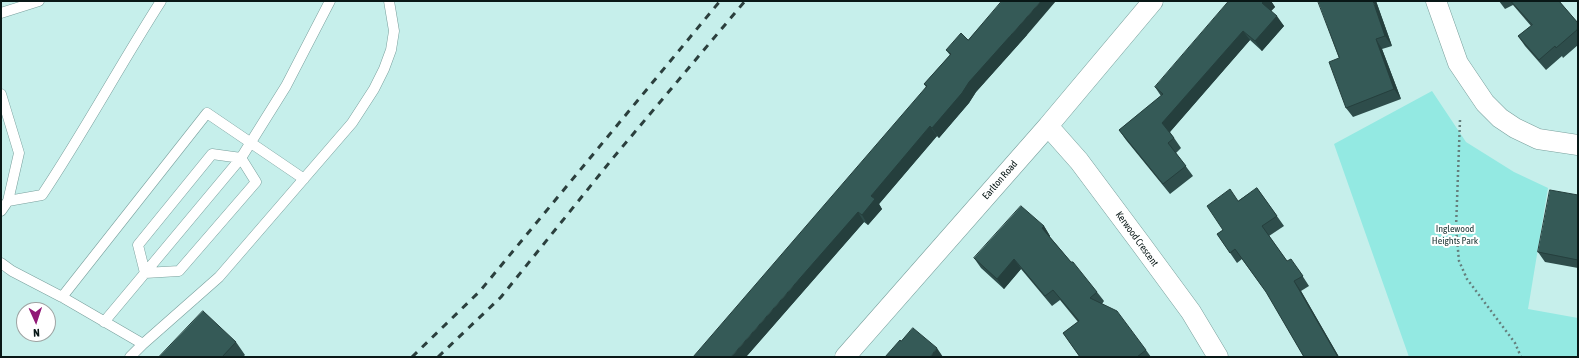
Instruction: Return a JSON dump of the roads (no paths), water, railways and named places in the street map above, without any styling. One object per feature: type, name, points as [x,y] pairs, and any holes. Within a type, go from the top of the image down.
[{"type":"street","name":"Earlton Road","points":[[845,357],[1048,126],[1154,1]]},
{"type":"street","points":[[1436,1],[1458,63],[1485,103],[1500,118],[1538,139],[1578,145]]},
{"type":"street","name":"Kerwood Crescent","points":[[1048,126],[1079,161],[1141,244],[1191,312],[1218,357]]},
{"type":"lane","points":[[1,13],[39,1]]},
{"type":"lane","points":[[8,201],[42,195],[161,1]]},
{"type":"lane","points":[[104,322],[241,158],[286,86],[330,1]]},
{"type":"lane","points":[[130,357],[219,277],[352,123],[374,89],[391,50],[394,30],[389,1]]},
{"type":"lane","points":[[1,94],[19,153],[8,201],[1,211]]},
{"type":"lane","points":[[62,297],[207,113],[304,179]]},
{"type":"lane","points":[[145,273],[138,245],[212,154],[241,158]]},
{"type":"lane","points":[[145,273],[179,271],[256,182],[241,158]]},
{"type":"lane","points":[[1,263],[12,271],[62,297],[143,344]]},
{"type":"railway","points":[[412,357],[480,291],[720,1]]},
{"type":"railway","points":[[438,357],[501,297],[613,158],[745,1]]},
{"type":"park label","name":"Inglewood Heights Park","points":[[1455,234]]}]
